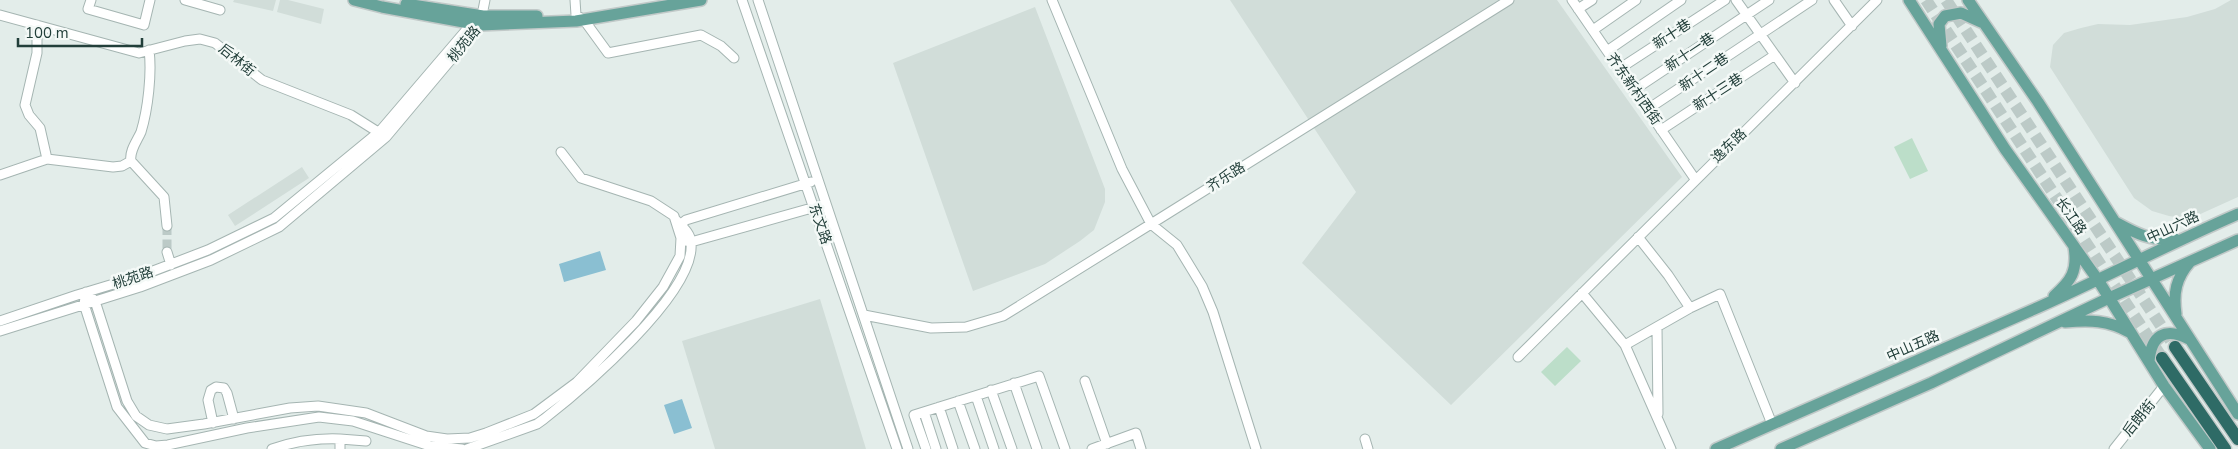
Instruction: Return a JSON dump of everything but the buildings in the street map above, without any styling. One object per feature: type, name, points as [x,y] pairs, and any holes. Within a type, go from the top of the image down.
[{"type":"highway","points":[[2175,347],[2238,439]]},
{"type":"highway","points":[[2162,358],[2225,449]]},
{"type":"main road","points":[[354,0],[382,7],[478,22],[580,18],[701,0]]},
{"type":"main road","points":[[380,0],[478,22]]},
{"type":"main road","points":[[580,18],[664,0]]},
{"type":"main road","name":"长江路","points":[[1909,0],[2005,149],[2098,280],[2164,386],[2210,449]]},
{"type":"main road","points":[[1971,1],[1983,23],[2038,102],[2238,414]]},
{"type":"main road","points":[[1942,51],[1939,24],[1945,16],[1961,13],[1983,23]]},
{"type":"main road","name":"中山六路","points":[[2122,269],[2182,238],[2238,214]]},
{"type":"main road","points":[[2115,222],[2137,234],[2159,240],[2182,238]]},
{"type":"main road","points":[[1781,449],[1931,383],[2150,278],[2238,240]]},
{"type":"main road","points":[[2047,303],[2071,277],[2076,262],[2073,245]]},
{"type":"main road","points":[[2177,318],[2174,297],[2177,281],[2190,261]]},
{"type":"main road","name":"中山五路","points":[[1716,449],[2122,269]]},
{"type":"main road","points":[[2056,323],[2100,322],[2115,324],[2131,333]]},
{"type":"main road","points":[[2150,362],[2150,350],[2156,339],[2162,334],[2179,334],[2189,339]]},
{"type":"street","points":[[91,0],[88,10],[144,25],[150,0]]},
{"type":"street","points":[[185,0],[220,10]]},
{"type":"street","points":[[478,22],[485,0]]},
{"type":"street","points":[[575,0],[580,18],[608,53],[701,35],[721,46],[734,58]]},
{"type":"street","name":"东文路","points":[[742,0],[897,449]]},
{"type":"street","name":"东文路","points":[[758,0],[908,449]]},
{"type":"street","points":[[1052,0],[1122,169],[1151,224],[1176,245],[1202,286],[1213,312],[1256,449]]},
{"type":"street","name":"齐乐路","points":[[864,315],[931,328],[966,327],[1003,316],[1508,0]]},
{"type":"street","name":"齐东新村西街","points":[[1572,0],[1695,179]]},
{"type":"street","points":[[1578,9],[1592,0]]},
{"type":"street","points":[[1593,30],[1636,0]]},
{"type":"street","points":[[1607,50],[1681,0]]},
{"type":"street","name":"新十巷","points":[[1619,69],[1725,0]]},
{"type":"street","points":[[1736,0],[1795,83]]},
{"type":"street","name":"新十一巷","points":[[1634,90],[1769,0]]},
{"type":"street","name":"新十二巷","points":[[1648,109],[1812,0]]},
{"type":"street","points":[[1834,0],[1852,26]]},
{"type":"street","name":"逸东路","points":[[1518,357],[1877,0]]},
{"type":"street","name":"后林街","points":[[0,15],[139,53],[200,39],[215,43],[262,80],[351,115],[378,132]]},
{"type":"street","name":"桃苑路","points":[[0,331],[140,287],[211,260],[279,227],[355,157],[478,22]]},
{"type":"street","name":"桃苑路","points":[[0,321],[171,265],[208,250],[274,218],[355,157],[386,138],[478,22]]},
{"type":"street","points":[[37,25],[37,53],[25,105],[29,115],[40,128],[47,159]]},
{"type":"street","points":[[149,50],[152,67],[144,115],[141,131],[130,156],[131,161],[164,197],[167,226]]},
{"type":"street","name":"新十三巷","points":[[1661,130],[1775,55]]},
{"type":"street","points":[[86,292],[84,304],[116,407],[145,442],[156,446],[168,447],[247,428],[319,417],[353,421],[430,446],[465,449],[536,424],[588,385],[655,315],[673,292],[689,260],[692,242],[674,216],[651,201],[581,178],[561,152]]},
{"type":"street","points":[[0,175],[47,159],[113,167],[122,166],[131,161]]},
{"type":"street","points":[[681,224],[686,220],[818,180]]},
{"type":"street","points":[[674,216],[681,236],[692,242],[826,204]]},
{"type":"street","points":[[86,292],[95,301],[127,401],[136,416],[149,425],[167,428],[290,408],[318,406],[366,413],[426,436],[464,438],[486,433],[534,414],[577,382],[636,321],[663,287],[680,256],[681,224]]},
{"type":"street","points":[[1638,237],[1668,275],[1690,308]]},
{"type":"street","points":[[167,252],[171,265]]},
{"type":"street","points":[[1582,293],[1625,345],[1672,449]]},
{"type":"street","points":[[1625,345],[1690,308],[1720,294],[1772,424]]},
{"type":"street","points":[[1657,327],[1658,418]]},
{"type":"street","points":[[926,449],[914,415],[1039,376],[1065,449]]},
{"type":"street","points":[[1085,381],[1107,444]]},
{"type":"street","points":[[1014,383],[1037,449]]},
{"type":"street","name":"后朗街","points":[[2114,449],[2164,386]]},
{"type":"street","points":[[213,422],[208,395],[216,387],[224,388],[227,392],[234,418]]},
{"type":"street","points":[[991,390],[1012,449]]},
{"type":"street","points":[[976,396],[994,449]]},
{"type":"street","points":[[958,401],[975,449]]},
{"type":"street","points":[[939,407],[953,449]]},
{"type":"street","points":[[924,412],[936,449]]},
{"type":"street","points":[[167,428],[168,447]]},
{"type":"street","points":[[1092,449],[1136,433],[1142,449]]},
{"type":"street","points":[[272,449],[291,442],[315,438],[340,444],[366,441]]},
{"type":"street","points":[[464,438],[465,449]]},
{"type":"street","points":[[1365,439],[1368,449]]},
{"type":"shaded area","points":[[234,0],[276,0],[273,11],[233,2]]},
{"type":"shaded area","points":[[280,0],[288,0],[324,9],[321,24],[277,12]]},
{"type":"shaded area","points":[[1230,0],[1557,0],[1682,177],[1451,405],[1302,263],[1356,192]]},
{"type":"shaded area","points":[[2231,0],[2238,0],[2238,197],[2196,216],[2183,218],[2152,211],[2134,198],[2050,67],[2053,45],[2064,33],[2081,28],[2098,24],[2130,25],[2187,17],[2215,9]]},
{"type":"shaded area","points":[[1035,7],[1105,189],[1105,202],[1094,230],[1080,241],[1045,264],[973,291],[893,63]]},
{"type":"shaded area","points":[[302,167],[309,178],[235,226],[228,215]]},
{"type":"shaded area","points":[[820,299],[866,449],[715,449],[682,341]]},
{"type":"green space","points":[[1912,138],[1928,171],[1910,179],[1894,147]]},
{"type":"green space","points":[[1567,347],[1581,361],[1555,386],[1541,372]]},
{"type":"water","points":[[600,251],[606,270],[564,282],[559,264]]},
{"type":"water","points":[[682,399],[692,428],[674,434],[664,405]]},
{"type":"tunnel","points":[[1926,0],[2162,358]]},
{"type":"tunnel","points":[[1946,0],[2175,347]]},
{"type":"tunnel","points":[[167,226],[167,252]]}]
